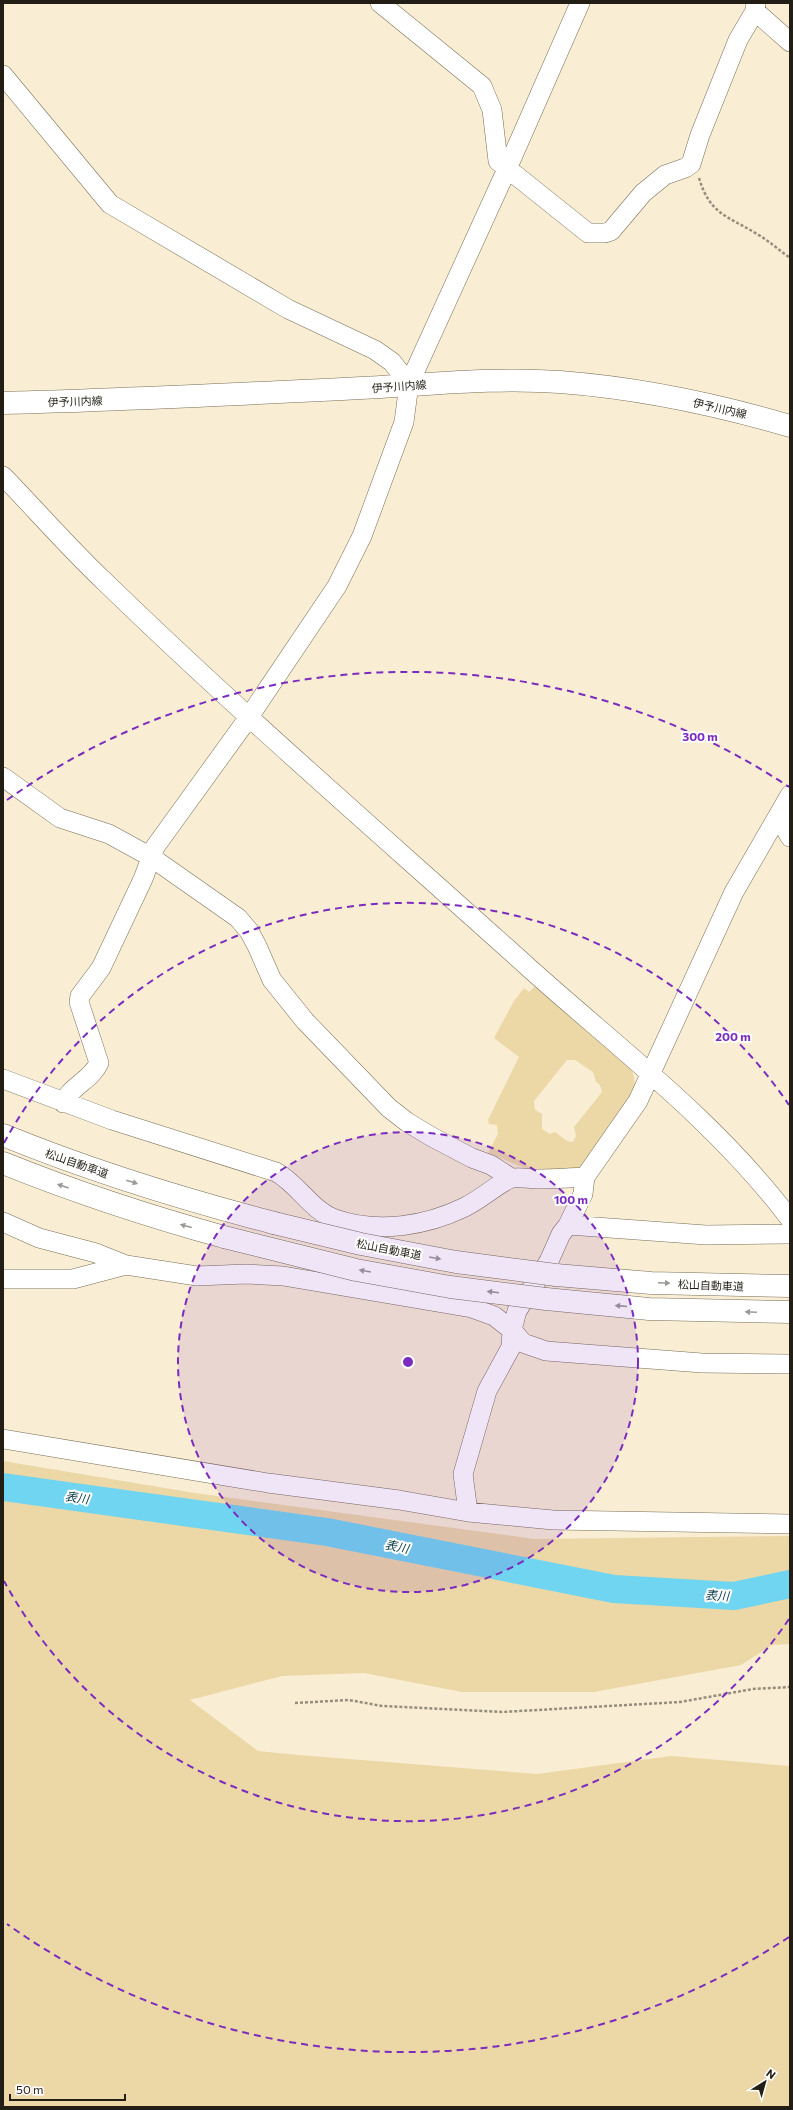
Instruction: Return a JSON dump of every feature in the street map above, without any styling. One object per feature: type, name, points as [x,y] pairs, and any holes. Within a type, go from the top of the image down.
[{"type":"main road","name":"伊予川内線","points":[[3,403],[125,399],[409,384],[551,382],[597,386],[702,403],[738,411],[790,426]]},
{"type":"main road","name":"松山自動車道","points":[[3,1135],[58,1157],[153,1189],[274,1223],[361,1244],[456,1262],[556,1275],[651,1283],[790,1286]]},
{"type":"main road","points":[[3,1163],[145,1215],[224,1237],[356,1270],[450,1287],[546,1299],[649,1308],[790,1312]]},
{"type":"street","points":[[380,3],[482,86],[492,110],[498,162],[588,233],[596,234],[611,230],[643,193],[666,175],[685,168],[691,164],[700,135],[738,40],[755,7],[790,42]]},
{"type":"street","points":[[62,1103],[70,1093],[93,1072],[99,1063],[79,1002],[80,996],[101,968],[143,879],[155,847],[249,718],[337,586],[362,536],[404,422],[409,384],[507,170],[580,3]]},
{"type":"street","points":[[3,75],[110,204],[288,309],[375,350],[392,362],[409,384]]},
{"type":"street","points":[[3,476],[103,580],[249,718],[576,1010],[652,1073],[737,1156],[790,1219]]},
{"type":"street","points":[[3,777],[60,818],[108,834],[151,857],[238,918],[249,931],[272,980],[300,1015],[389,1108],[407,1122],[432,1137],[472,1158],[491,1164],[511,1178]]},
{"type":"street","points":[[468,1512],[463,1474],[490,1387],[510,1347],[512,1330],[517,1311],[549,1262],[561,1234],[568,1225],[583,1194],[585,1177],[638,1101],[734,892],[790,795]]},
{"type":"street","points":[[778,816],[790,837]]},
{"type":"street","points":[[3,1079],[62,1103],[149,1133],[276,1172],[287,1178],[316,1206],[335,1219],[391,1227],[412,1225],[465,1207],[511,1178],[585,1177]]},
{"type":"street","points":[[283,1276],[335,1219]]},
{"type":"street","points":[[3,1222],[40,1238],[96,1253],[126,1265],[197,1276],[246,1274],[283,1276],[472,1308],[494,1316],[512,1330],[523,1343],[546,1351],[702,1363],[790,1364]]},
{"type":"street","points":[[568,1225],[706,1235],[790,1234]]},
{"type":"street","points":[[3,1279],[73,1279],[126,1265]]},
{"type":"street","points":[[3,1439],[268,1483],[399,1500],[468,1512],[553,1520],[790,1524]]},
{"type":"path","points":[[691,164],[698,172],[711,204],[722,215],[764,238],[790,258]]},
{"type":"path","points":[[294,1703],[349,1700],[382,1706],[502,1712],[680,1702],[753,1689],[790,1687]]},
{"type":"shaded area","points":[[536,985],[632,1069],[635,1083],[633,1095],[581,1172],[529,1170],[488,1153],[498,1134],[497,1125],[489,1124],[488,1120],[519,1057],[494,1038],[514,1001],[524,988],[529,992]],"holes":[[[567,1060],[575,1060],[593,1072],[596,1082],[600,1085],[602,1092],[574,1127],[576,1136],[573,1142],[567,1141],[555,1132],[550,1134],[542,1129],[542,1114],[535,1110],[534,1101]]]},
{"type":"shaded area","points":[[3,1461],[195,1493],[535,1539],[790,1536],[790,1644],[772,1645],[741,1665],[594,1692],[462,1692],[364,1673],[282,1676],[190,1700],[258,1751],[537,1774],[671,1756],[790,1766],[790,2107],[3,2107]]},
{"type":"waterway","name":"表川","points":[[3,1487],[327,1532],[614,1589],[734,1596],[790,1584]]}]
